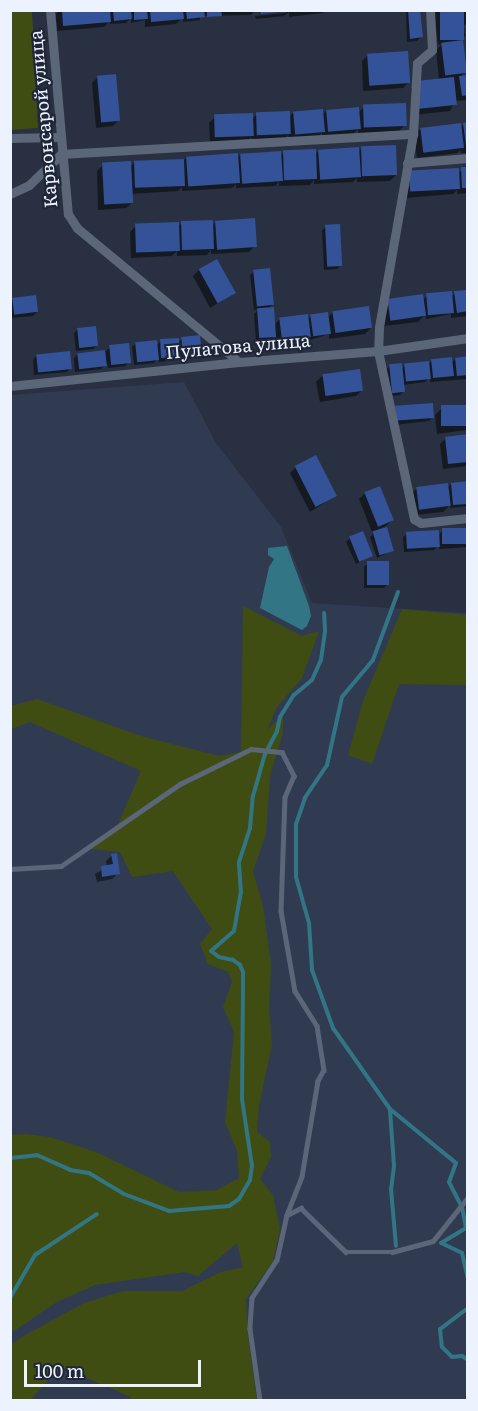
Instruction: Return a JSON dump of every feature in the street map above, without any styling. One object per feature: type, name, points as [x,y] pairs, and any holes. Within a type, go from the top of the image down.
[{"type":"street","name":"Карвонсарой улица","points":[[50,10],[68,214],[77,228],[239,362]]},
{"type":"street","points":[[430,10],[432,50],[417,63],[413,134],[379,327],[378,351],[414,519],[421,523],[468,518]]},
{"type":"street","points":[[10,194],[29,185],[61,154],[413,134]]},
{"type":"street","points":[[10,138],[60,137]]},
{"type":"street","points":[[407,163],[468,158]]},
{"type":"street","name":"Пулатова улица","points":[[10,386],[239,362],[378,351],[468,338]]},
{"type":"lane","points":[[10,869],[61,866],[180,784],[251,749],[282,752],[294,776],[285,797],[281,911],[296,991],[317,1026],[324,1070],[318,1081],[302,1177],[287,1215],[277,1260],[252,1298],[250,1329],[260,1401]]},
{"type":"lane","points":[[287,1215],[301,1208],[346,1252],[392,1252],[433,1241],[468,1197]]},
{"type":"shaded area","points":[[184,382],[216,443],[281,527],[312,603],[467,613],[467,1400],[11,1400],[11,395]]},
{"type":"shaded area","points":[[287,546],[311,616],[307,626],[302,630],[260,608],[269,567],[274,559],[268,555],[268,548]]},
{"type":"green space","points":[[11,10],[32,11],[38,128],[11,130]]},
{"type":"green space","points":[[243,606],[302,636],[319,631],[302,678],[277,707],[267,730],[283,714],[283,733],[270,776],[266,834],[253,871],[263,906],[271,965],[269,1008],[272,1044],[259,1106],[257,1132],[270,1142],[271,1157],[260,1179],[273,1195],[280,1229],[273,1261],[246,1299],[248,1338],[257,1400],[129,1400],[131,1397],[61,1367],[30,1400],[11,1400],[11,1345],[20,1338],[84,1303],[123,1291],[182,1291],[221,1272],[243,1267],[237,1243],[198,1276],[184,1272],[95,1285],[57,1302],[11,1333],[11,1135],[50,1137],[96,1152],[179,1192],[217,1190],[239,1178],[237,1151],[225,1122],[234,1032],[223,1007],[232,982],[228,972],[208,964],[200,944],[212,929],[173,871],[132,877],[120,852],[91,849],[116,829],[141,771],[30,722],[11,729],[11,706],[37,699],[141,736],[219,756],[241,752]]},
{"type":"green space","points":[[402,609],[467,615],[467,685],[399,684],[372,764],[348,755],[363,701]]},
{"type":"building","points":[[62,10],[110,10],[111,22],[63,26]]},
{"type":"building","points":[[113,10],[131,10],[132,19],[114,21]]},
{"type":"building","points":[[134,10],[147,10],[148,19],[134,20]]},
{"type":"building","points":[[150,10],[183,10],[184,19],[151,22]]},
{"type":"building","points":[[186,10],[204,10],[205,17],[187,19]]},
{"type":"building","points":[[207,10],[221,10],[222,16],[207,17]]},
{"type":"building","points":[[261,10],[278,10],[278,12],[261,14]]},
{"type":"building","points":[[408,10],[420,10],[423,37],[410,39]]},
{"type":"building","points":[[440,10],[464,10],[464,40],[440,40]]},
{"type":"building","points":[[463,40],[467,73],[445,75],[441,43]]},
{"type":"building","points":[[408,51],[410,83],[369,86],[367,54]]},
{"type":"building","points":[[116,74],[120,121],[101,122],[97,76]]},
{"type":"building","points":[[468,75],[468,95],[462,96],[459,76]]},
{"type":"building","points":[[454,77],[457,105],[419,109],[416,81]]},
{"type":"building","points":[[406,103],[407,126],[364,127],[363,105]]},
{"type":"building","points":[[359,107],[361,129],[328,132],[326,110]]},
{"type":"building","points":[[323,109],[325,132],[295,135],[293,112]]},
{"type":"building","points":[[290,111],[291,134],[257,135],[256,112]]},
{"type":"building","points":[[253,113],[254,136],[215,137],[214,114]]},
{"type":"building","points":[[468,122],[468,145],[466,146],[463,123]]},
{"type":"building","points":[[461,123],[464,148],[423,153],[420,128]]},
{"type":"building","points":[[396,145],[397,175],[362,176],[361,146]]},
{"type":"building","points":[[359,147],[361,177],[320,180],[318,150]]},
{"type":"building","points":[[316,149],[317,179],[284,180],[283,150]]},
{"type":"building","points":[[281,151],[283,181],[242,184],[240,154]]},
{"type":"building","points":[[238,153],[240,183],[188,187],[186,157]]},
{"type":"building","points":[[184,159],[185,186],[135,188],[134,161]]},
{"type":"building","points":[[131,161],[133,203],[104,204],[102,163]]},
{"type":"building","points":[[461,167],[468,167],[468,188],[462,188]]},
{"type":"building","points":[[459,168],[460,189],[410,192],[409,171]]},
{"type":"building","points":[[255,218],[257,247],[217,250],[215,221]]},
{"type":"building","points":[[213,220],[214,249],[182,250],[181,221]]},
{"type":"building","points":[[179,222],[180,251],[136,253],[135,224]]},
{"type":"building","points":[[340,224],[342,266],[327,267],[325,225]]},
{"type":"building","points":[[217,259],[236,293],[218,303],[199,269]]},
{"type":"building","points":[[270,268],[274,305],[257,307],[253,270]]},
{"type":"building","points":[[468,290],[468,311],[457,313],[454,291]]},
{"type":"building","points":[[452,291],[454,313],[428,315],[426,293]]},
{"type":"building","points":[[423,294],[426,316],[390,321],[387,299]]},
{"type":"building","points":[[36,295],[38,312],[14,315],[12,298]]},
{"type":"building","points":[[369,306],[372,328],[335,333],[332,311]]},
{"type":"building","points":[[274,307],[276,337],[259,338],[257,308]]},
{"type":"building","points":[[328,312],[331,334],[313,336],[310,315]]},
{"type":"building","points":[[308,314],[311,337],[282,340],[279,318]]},
{"type":"building","points":[[96,326],[98,346],[79,348],[77,328]]},
{"type":"building","points":[[200,335],[202,355],[183,357],[181,337]]},
{"type":"building","points":[[179,338],[180,357],[161,358],[160,339]]},
{"type":"building","points":[[157,340],[159,360],[137,362],[135,342]]},
{"type":"building","points":[[129,343],[131,363],[111,365],[109,345]]},
{"type":"building","points":[[105,350],[107,366],[79,369],[77,353]]},
{"type":"building","points":[[70,351],[72,369],[38,372],[36,355]]},
{"type":"building","points":[[468,356],[468,375],[457,376],[455,358]]},
{"type":"building","points":[[452,357],[454,376],[433,378],[431,359]]},
{"type":"building","points":[[429,361],[431,379],[406,382],[404,364]]},
{"type":"building","points":[[402,363],[405,392],[392,393],[389,364]]},
{"type":"building","points":[[360,369],[363,391],[325,396],[322,374]]},
{"type":"building","points":[[433,403],[434,418],[396,421],[395,406]]},
{"type":"building","points":[[441,405],[468,405],[468,426],[441,426]]},
{"type":"building","points":[[468,434],[468,462],[448,464],[445,437]]},
{"type":"building","points":[[316,455],[337,496],[315,507],[295,466]]},
{"type":"building","points":[[468,481],[468,504],[453,505],[451,483]]},
{"type":"building","points":[[448,483],[451,506],[419,510],[416,487]]},
{"type":"building","points":[[380,486],[394,520],[378,527],[364,492]]},
{"type":"building","points":[[387,527],[394,551],[379,555],[373,531]]},
{"type":"building","points":[[442,528],[468,528],[468,544],[442,544]]},
{"type":"building","points":[[439,530],[440,547],[407,549],[406,532]]},
{"type":"building","points":[[363,531],[373,556],[359,562],[349,537]]},
{"type":"building","points":[[367,561],[389,561],[389,585],[367,585]]},
{"type":"building","points":[[117,853],[120,874],[102,877],[101,866],[113,864],[111,854]]},
{"type":"waterway","points":[[398,592],[373,660],[342,697],[327,765],[305,798],[296,824],[296,877],[309,923],[312,970],[333,1028],[390,1109],[456,1163],[449,1182],[462,1207],[466,1228],[441,1243],[462,1253],[468,1278]]},
{"type":"waterway","points":[[10,1158],[37,1155],[70,1170],[89,1173],[124,1194],[169,1211],[229,1206],[239,1199],[250,1180],[252,1166],[242,1099],[243,972],[240,965],[233,960],[219,957],[211,951],[234,931],[241,893],[239,862],[250,828],[253,796],[265,754],[277,731],[280,717],[294,695],[312,680],[321,660],[325,630],[324,613]]},
{"type":"waterway","points":[[390,1110],[394,1166],[391,1189],[396,1246]]},
{"type":"waterway","points":[[10,1298],[35,1255],[97,1214]]},
{"type":"waterway","points":[[468,1308],[440,1329],[442,1347],[452,1357],[462,1356],[468,1360]]}]
